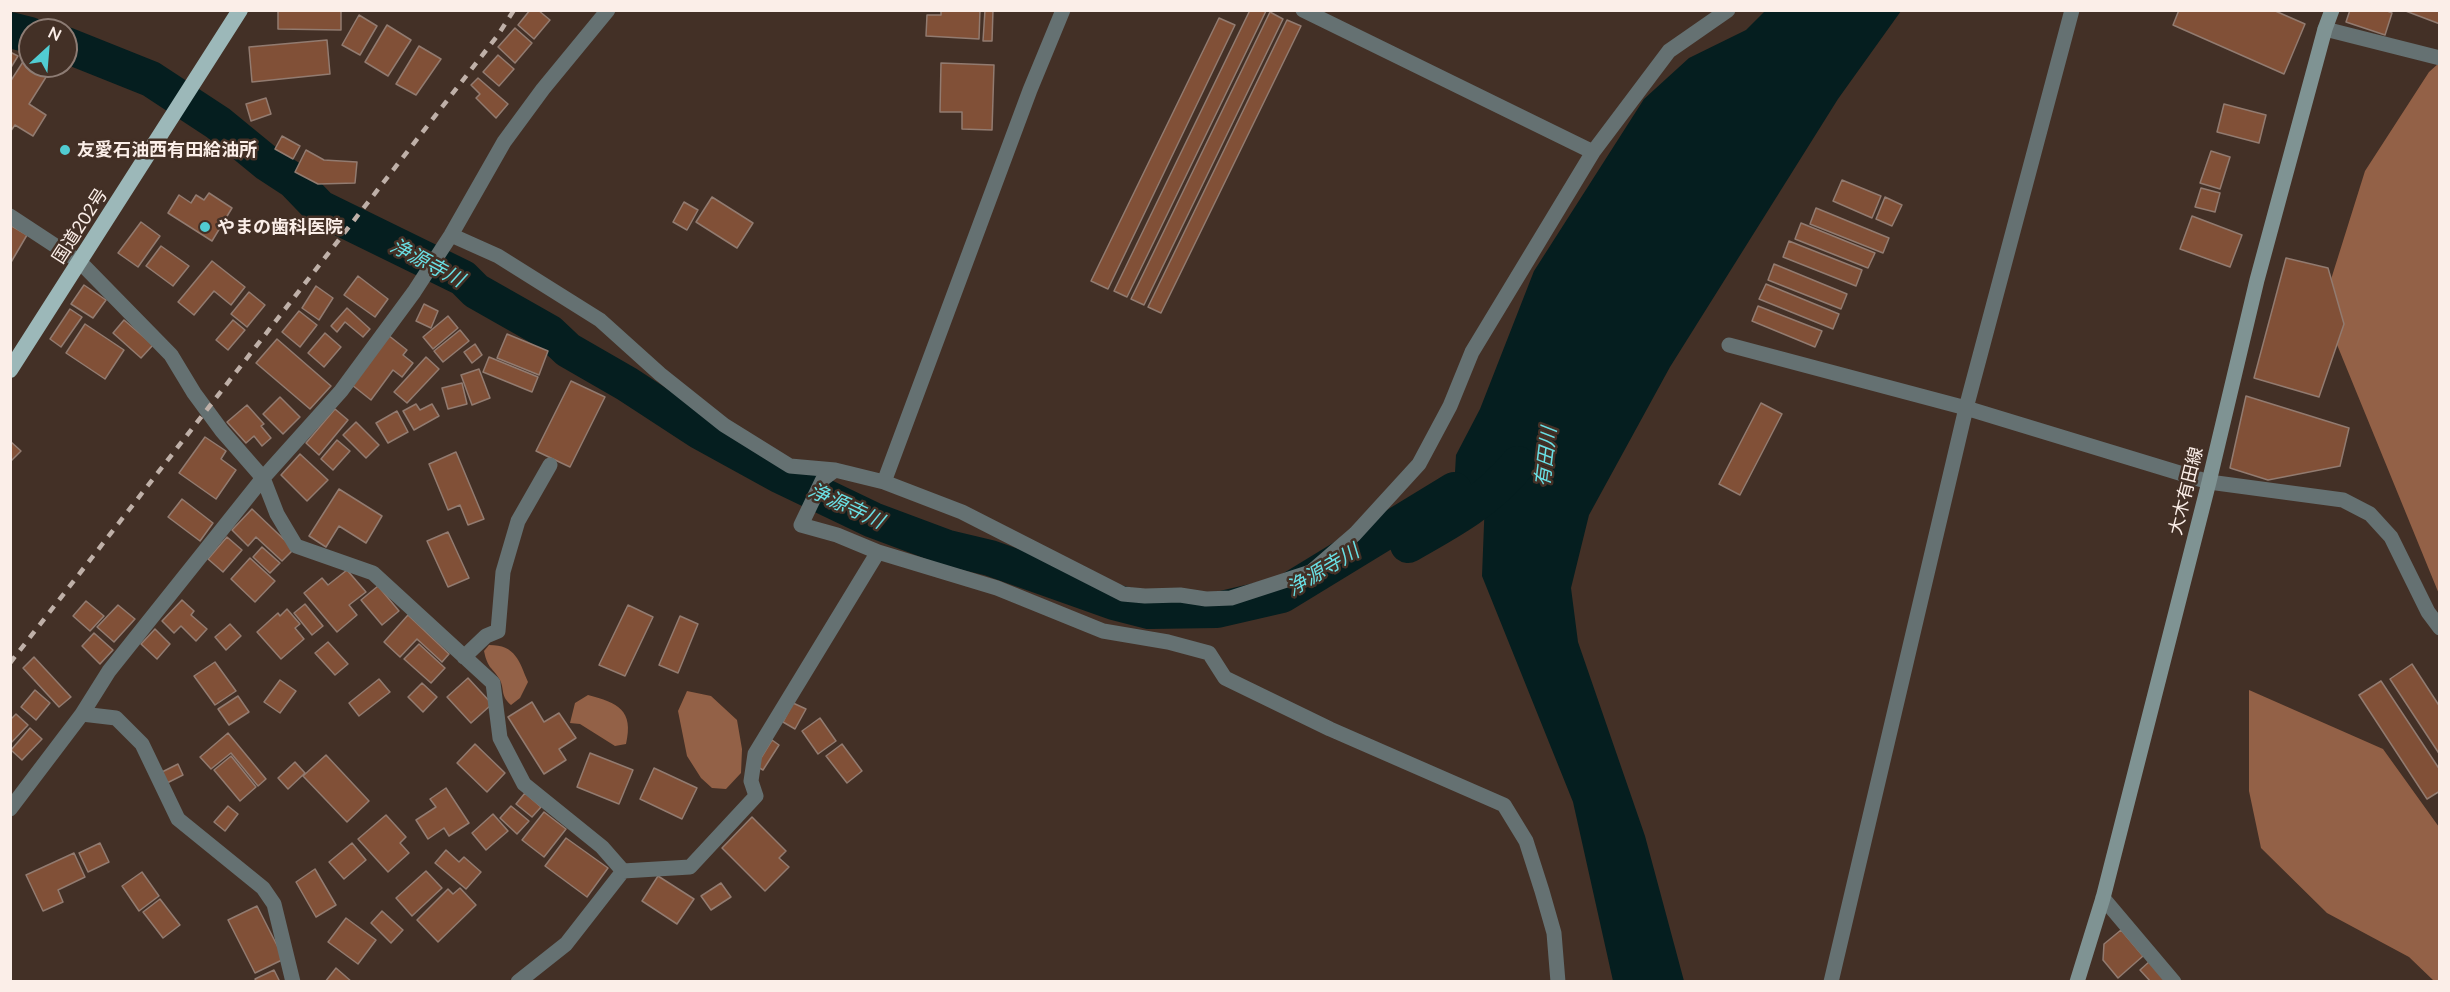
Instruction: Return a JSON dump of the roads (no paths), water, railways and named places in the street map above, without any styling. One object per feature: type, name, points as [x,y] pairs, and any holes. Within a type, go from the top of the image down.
[{"type":"highway","name":"国道202号","points":[[10,370],[240,10]]},
{"type":"main road","name":"大木有田線","points":[[2077,981],[2103,898],[2209,482],[2257,280],[2332,10]]},
{"type":"street","points":[[10,809],[82,714],[109,671],[263,478],[341,391],[414,292],[451,235],[504,142],[543,89],[608,10]]},
{"type":"street","points":[[884,482],[1030,90],[1063,10]]},
{"type":"street","points":[[1303,10],[1593,152]]},
{"type":"street","points":[[451,235],[498,256],[600,320],[660,374],[724,426],[790,466],[884,482],[962,512],[1124,594],[1180,595],[1206,599],[1231,598],[1311,572],[1355,534],[1419,464],[1450,406],[1472,352],[1593,152],[1669,51],[1728,10]]},
{"type":"street","points":[[1831,981],[1966,408],[2072,10]]},
{"type":"street","points":[[2325,29],[2439,58]]},
{"type":"street","points":[[10,216],[80,262],[171,355],[194,393],[222,431],[263,478],[277,514],[296,546],[373,573],[493,683],[500,738],[524,784],[602,847],[623,872]]},
{"type":"street","points":[[1729,345],[1966,408],[2209,482],[2343,500],[2370,514],[2391,537],[2428,612],[2439,628]]},
{"type":"street","points":[[464,657],[486,636],[498,631],[503,572],[518,521],[550,465]]},
{"type":"street","points":[[829,474],[801,525],[837,535],[878,552],[997,588],[1103,631],[1168,642],[1209,653],[1225,678],[1330,729],[1504,805],[1526,841],[1542,891],[1554,933],[1558,981]]},
{"type":"street","points":[[518,981],[566,944],[623,872],[690,867],[756,796],[751,781],[755,754],[878,552]]},
{"type":"street","points":[[82,714],[116,718],[142,744],[178,819],[263,888],[274,904],[292,981]]},
{"type":"street","points":[[2103,898],[2174,981]]},
{"type":"water","name":"有田川","points":[[1766,10],[1901,11],[1838,99],[1670,367],[1589,515],[1571,588],[1578,642],[1645,836],[1684,981],[1613,981],[1573,802],[1482,576],[1485,499],[1472,488],[1454,490],[1456,455],[1480,409],[1534,271],[1644,99],[1689,58],[1746,30]]},
{"type":"waterway","name":"浄源寺川","points":[[10,30],[18,32]]},
{"type":"waterway","name":"浄源寺川","points":[[78,50],[151,79],[218,123],[268,164],[294,181],[320,208],[463,278],[476,291],[550,333],[568,350],[627,384],[699,431],[779,475],[873,520],[948,548],[990,558],[1114,602],[1149,611],[1217,610],[1282,595],[1454,490],[1408,545],[1481,500],[1518,464]]},
{"type":"railway","points":[[10,663],[498,35],[514,10]]},
{"type":"place","name":"友愛石油西有田給油所","points":[[65,150]]},
{"type":"place","name":"やまの歯科医院","points":[[205,227]]}]
